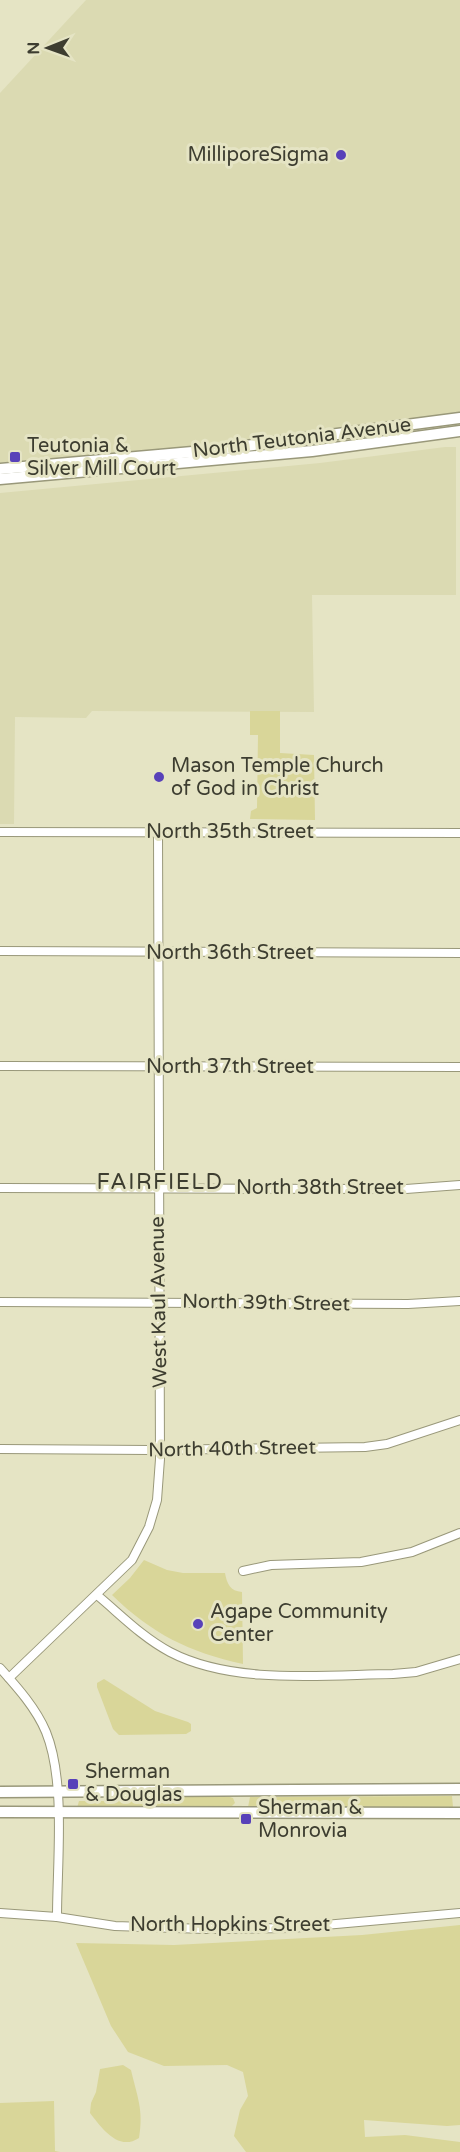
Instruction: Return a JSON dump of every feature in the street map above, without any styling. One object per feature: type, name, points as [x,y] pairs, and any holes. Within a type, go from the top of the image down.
[{"type":"main road","name":"North Teutonia Avenue","points":[[0,469],[215,450],[460,418]]},
{"type":"main road","name":"North Teutonia Avenue","points":[[0,479],[312,451],[460,431]]},
{"type":"main road","points":[[0,1792],[460,1790]]},
{"type":"main road","points":[[0,1812],[460,1812]]},
{"type":"street","name":"North 35th Street","points":[[0,831],[460,833]]},
{"type":"street","name":"West Kaul Avenue","points":[[9,1678],[132,1560],[149,1527],[157,1500],[160,1450],[158,832]]},
{"type":"street","name":"North 36th Street","points":[[0,951],[460,953]]},
{"type":"street","name":"North 37th Street","points":[[0,1066],[460,1067]]},
{"type":"street","name":"North 38th Street","points":[[0,1188],[406,1189],[460,1185]]},
{"type":"street","name":"North 39th Street","points":[[0,1302],[408,1304],[460,1301]]},
{"type":"street","name":"North 40th Street","points":[[0,1449],[160,1450],[365,1447],[387,1444],[460,1420]]},
{"type":"street","points":[[243,1571],[271,1564],[361,1562],[412,1552],[460,1533]]},
{"type":"street","points":[[97,1595],[126,1622],[168,1651],[197,1663],[244,1673],[393,1674],[416,1672],[460,1659]]},
{"type":"street","points":[[0,1668],[27,1701],[46,1732],[53,1757],[58,1792],[57,1917]]},
{"type":"street","name":"North Hopkins Street","points":[[0,1913],[57,1917],[115,1926],[217,1929],[291,1928],[460,1913]]},
{"type":"shaded area","points":[[86,0],[460,0],[460,418],[0,469],[0,93]]},
{"type":"shaded area","points":[[456,447],[456,595],[312,595],[314,712],[92,711],[86,718],[15,717],[14,824],[0,824],[0,493],[320,463]]},
{"type":"shaded area","points":[[250,711],[280,711],[280,753],[314,755],[315,820],[250,819],[251,811],[257,808],[258,735],[250,735]]},
{"type":"shaded area","points":[[144,1560],[167,1570],[183,1573],[225,1573],[230,1586],[242,1592],[243,1664],[205,1654],[172,1640],[142,1621],[112,1595],[130,1578]]},
{"type":"shaded area","points":[[104,1679],[155,1711],[188,1722],[191,1724],[191,1731],[186,1734],[119,1735],[113,1729],[97,1687],[97,1683]]},
{"type":"shaded area","points":[[452,1796],[453,1807],[248,1807],[250,1797]]},
{"type":"shaded area","points":[[130,1797],[230,1797],[235,1803],[231,1807],[77,1808],[79,1801],[112,1801]]},
{"type":"shaded area","points":[[460,1925],[460,2125],[364,2120],[365,2137],[405,2135],[460,2142],[460,2152],[246,2152],[234,2136],[240,2110],[248,2096],[243,2072],[227,2065],[164,2066],[128,2052],[111,2026],[76,1943],[174,1945],[362,1935]]},
{"type":"shaded area","points":[[123,2065],[131,2070],[141,2119],[139,2138],[131,2142],[117,2140],[111,2136],[90,2113],[100,2069]]},
{"type":"shaded area","points":[[54,2101],[55,2151],[60,2152],[0,2152],[0,2103]]},
{"type":"place","name":"MilliporeSigma","points":[[341,155]]},
{"type":"place","name":"Teutonia & Silver Mill Court","points":[[15,457]]},
{"type":"place","name":"Mason Temple Church of God in Christ","points":[[159,777]]},
{"type":"place","name":"Agape Community Center","points":[[198,1624]]},
{"type":"place","name":"Sherman & Douglas","points":[[73,1784]]},
{"type":"place","name":"Sherman & Monrovia","points":[[246,1819]]},
{"type":"district","name":"FAIRFIELD","points":[[160,1182]]}]
